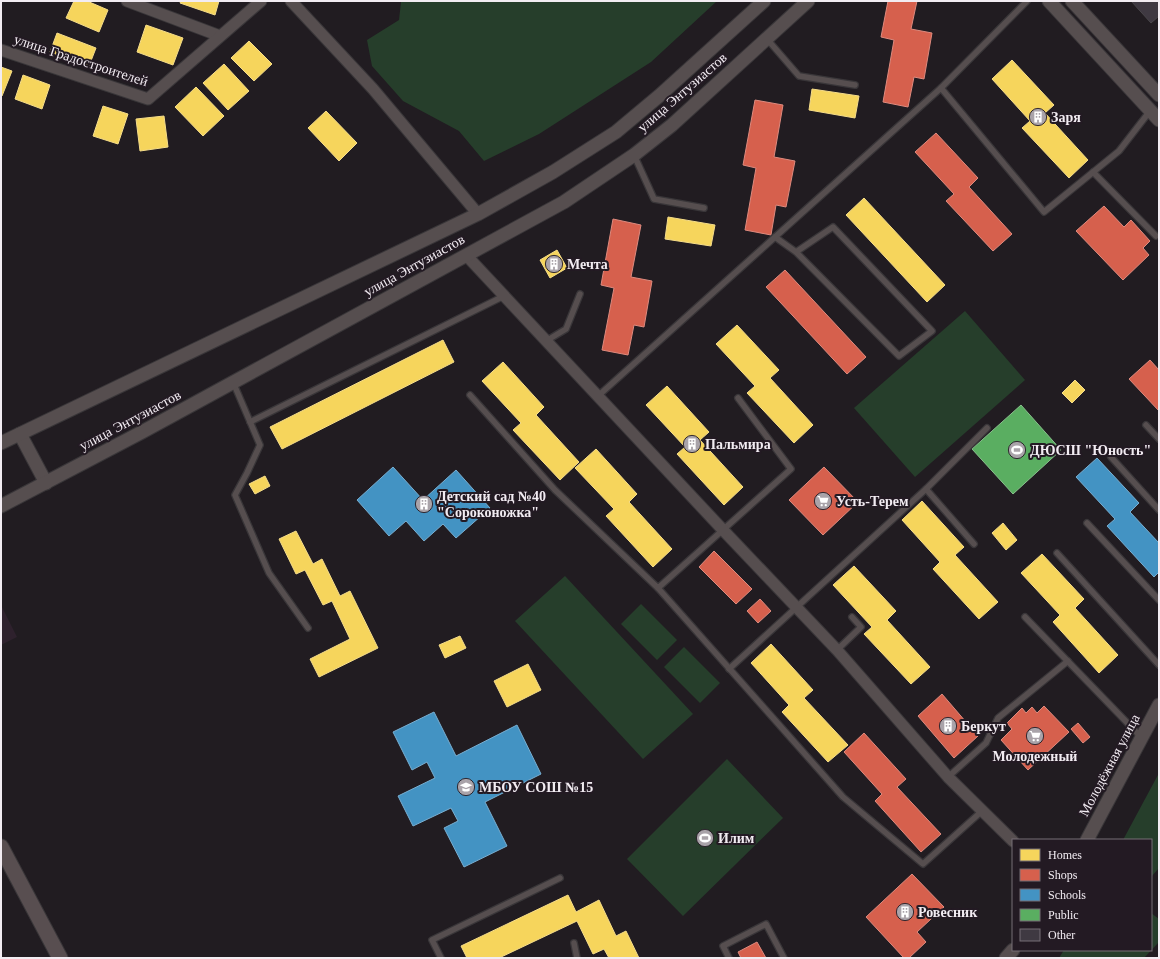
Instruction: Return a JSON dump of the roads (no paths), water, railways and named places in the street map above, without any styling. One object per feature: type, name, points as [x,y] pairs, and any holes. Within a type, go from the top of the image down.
[{"type":"main road","points":[[1,846],[60,958]]},
{"type":"street","points":[[127,1],[220,36]]},
{"type":"street","name":"улица Градостроителей","points":[[1,50],[148,99],[261,1]]},
{"type":"street","points":[[291,1],[373,89],[478,214]]},
{"type":"street","name":"улица Энтузиастов","points":[[1,443],[478,214],[553,172],[616,132],[659,96],[764,1]]},
{"type":"street","name":"улица Энтузиастов","points":[[1,506],[564,202],[634,155],[672,125],[808,1]]},
{"type":"street","points":[[1049,1],[1155,115]]},
{"type":"street","points":[[1072,1],[1159,95]]},
{"type":"street","points":[[466,255],[837,650],[948,777],[1012,840]]},
{"type":"street","points":[[20,434],[46,483]]},
{"type":"street","name":"Молодёжная улица","points":[[1088,839],[1159,705]]},
{"type":"lane","points":[[598,396],[941,88],[1027,1]]},
{"type":"lane","points":[[767,38],[799,76],[855,85]]},
{"type":"lane","points":[[941,88],[1044,212],[1119,151],[1155,115]]},
{"type":"lane","points":[[634,155],[654,200],[704,208]]},
{"type":"lane","points":[[1093,172],[1156,236]]},
{"type":"lane","points":[[775,237],[796,252],[899,356],[932,331],[833,227],[796,252]]},
{"type":"lane","points":[[546,341],[566,329],[580,294]]},
{"type":"lane","points":[[250,422],[504,296]]},
{"type":"lane","points":[[233,382],[260,445],[235,495],[269,573],[308,628]]},
{"type":"lane","points":[[470,395],[555,490],[658,588],[843,798],[922,864],[982,811]]},
{"type":"lane","points":[[658,588],[791,469],[738,398]]},
{"type":"lane","points":[[1146,426],[1159,439]]},
{"type":"lane","points":[[729,669],[926,490],[987,428]]},
{"type":"lane","points":[[1111,457],[1159,510]]},
{"type":"lane","points":[[926,490],[974,544]]},
{"type":"lane","points":[[1087,523],[1159,600]]},
{"type":"lane","points":[[1057,553],[1159,666]]},
{"type":"lane","points":[[837,650],[861,627],[852,617]]},
{"type":"lane","points":[[1025,617],[1142,738]]},
{"type":"lane","points":[[948,777],[986,743],[998,718],[1068,661]]},
{"type":"lane","points":[[441,958],[432,940],[560,878]]},
{"type":"lane","points":[[729,958],[723,946],[766,924],[784,958]]},
{"type":"lane","points":[[574,943],[577,958]]},
{"type":"place","name":"Заря","points":[[1038,117]]},
{"type":"place","name":"Мечта","points":[[554,264]]},
{"type":"place","name":"Пальмира","points":[[692,444]]},
{"type":"place","name":"ДЮСШ \"Юность\"","points":[[1017,450]]},
{"type":"place","name":"Усть-Терем","points":[[823,501]]},
{"type":"place","name":"Детский сад №40 \"Сороконожка\"","points":[[424,504]]},
{"type":"place","name":"Беркут","points":[[948,726]]},
{"type":"place","name":"Молодежный","points":[[1035,736]]},
{"type":"place","name":"МБОУ СОШ №15","points":[[466,787]]},
{"type":"place","name":"Илим","points":[[705,838]]},
{"type":"place","name":"Ровесник","points":[[905,912]]}]
